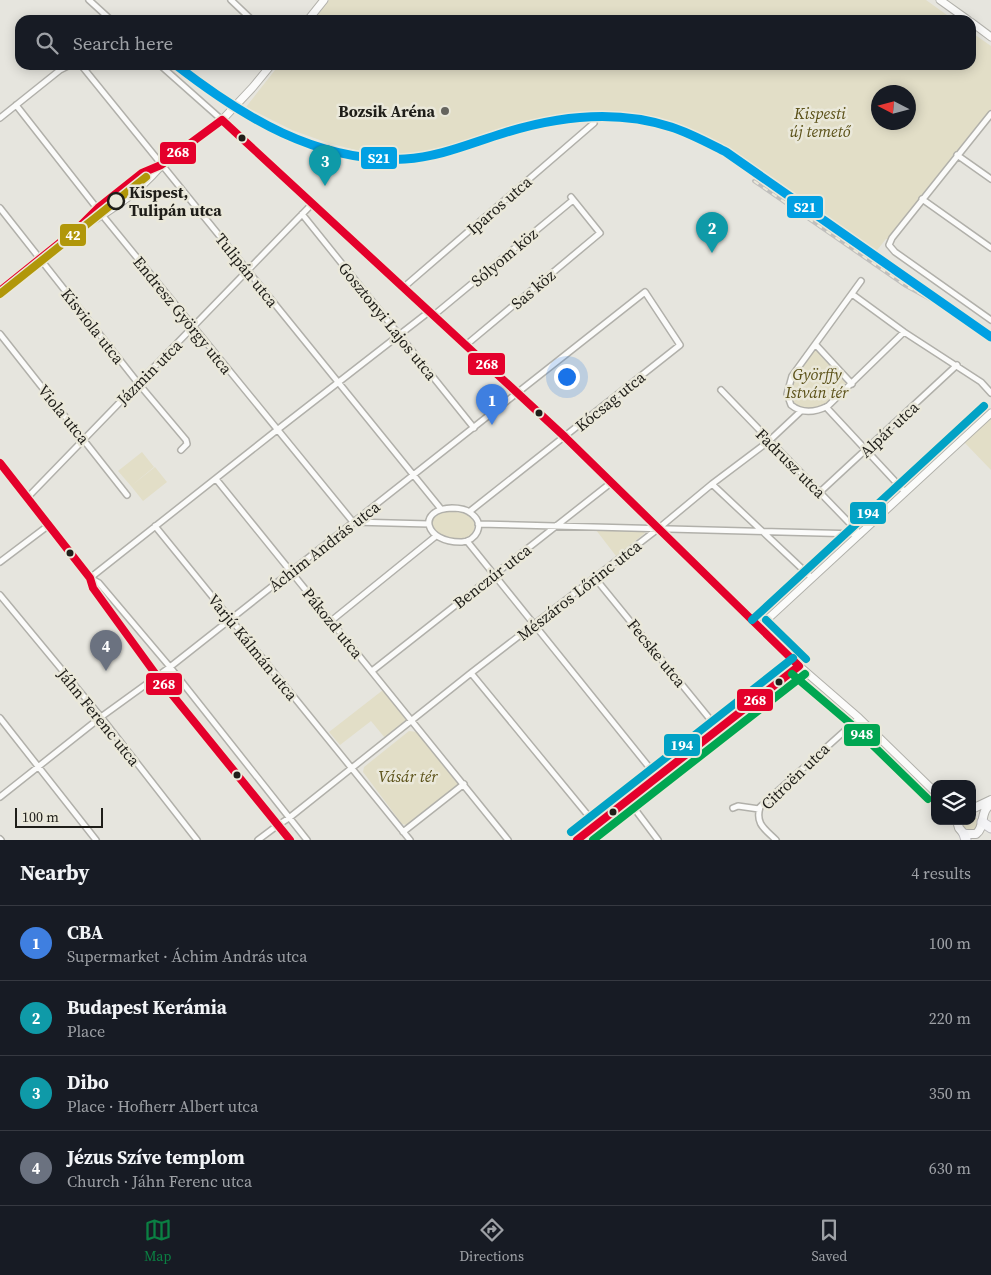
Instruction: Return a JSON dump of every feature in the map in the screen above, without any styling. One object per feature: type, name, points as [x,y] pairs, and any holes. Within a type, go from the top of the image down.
[{"type":"main road","points":[[976,808],[991,802]]},
{"type":"main road","points":[[958,825],[965,837],[976,834],[981,828],[984,811],[991,802]]},
{"type":"main road","points":[[976,813],[982,822],[991,828]]},
{"type":"street","points":[[89,0],[106,15]]},
{"type":"street","points":[[231,0],[247,15]]},
{"type":"street","points":[[312,15],[324,0]]},
{"type":"street","points":[[940,0],[961,15]]},
{"type":"street","points":[[976,26],[991,37]]},
{"type":"street","points":[[0,118],[60,70]]},
{"type":"street","name":"Tulipán utca","points":[[85,70],[441,509]]},
{"type":"street","points":[[166,70],[313,203],[565,437],[799,666],[859,718],[931,788]]},
{"type":"street","points":[[78,228],[103,216],[149,180],[162,165],[222,120],[267,70]]},
{"type":"street","name":"Endresz György utca","points":[[16,105],[103,216],[353,522]]},
{"type":"street","points":[[991,114],[922,199],[892,238],[889,245],[895,252],[991,320]]},
{"type":"street","name":"Iparos utca","points":[[404,287],[594,123]]},
{"type":"street","points":[[957,155],[991,179]]},
{"type":"street","points":[[0,292],[142,172],[162,165]]},
{"type":"street","name":"Sas köz","points":[[466,345],[600,233],[572,198]]},
{"type":"street","name":"Sólyom köz","points":[[90,578],[277,430],[400,335],[432,313],[572,198]]},
{"type":"street","points":[[922,199],[991,248]]},
{"type":"street","name":"Jázmin utca","points":[[28,498],[313,203]]},
{"type":"street","name":"Kisviola utca","points":[[0,208],[187,442],[181,450]]},
{"type":"street","name":"Gosztonyi Lajos utca","points":[[302,214],[474,428]]},
{"type":"street","points":[[861,281],[816,345],[794,372],[788,385],[787,394],[789,403],[793,408],[800,411],[814,411],[826,407],[904,332]]},
{"type":"street","name":"Áchim András utca","points":[[0,797],[101,717],[170,667],[645,292],[680,346]]},
{"type":"street","points":[[852,294],[904,332],[981,382],[991,393]]},
{"type":"street","name":"Viola utca","points":[[0,334],[127,494]]},
{"type":"street","points":[[816,345],[852,384]]},
{"type":"street","name":"Kócsag utca","points":[[469,512],[680,346]]},
{"type":"street","name":"Alpár utca","points":[[820,492],[957,365]]},
{"type":"street","name":"Fadrusz utca","points":[[721,390],[860,534]]},
{"type":"street","points":[[826,407],[905,492]]},
{"type":"street","name":"Mészáros Lőrinc utca","points":[[413,721],[471,673],[534,626],[769,441],[800,411]]},
{"type":"street","points":[[759,627],[991,412]]},
{"type":"street","points":[[0,463],[90,578],[93,588],[157,676],[290,840]]},
{"type":"street","name":"Pákozd utca","points":[[216,479],[413,721]]},
{"type":"street","name":"Benczúr utca","points":[[372,671],[612,482]]},
{"type":"street","points":[[712,484],[812,578]]},
{"type":"street","points":[[456,508],[469,512],[474,516],[478,524],[476,536],[467,541],[449,541],[436,536],[430,530],[429,524],[433,514],[441,509],[456,508]]},
{"type":"street","points":[[353,522],[429,524]]},
{"type":"street","points":[[478,524],[860,534]]},
{"type":"street","points":[[0,562],[49,525]]},
{"type":"street","name":"Varjú Kálmán utca","points":[[155,526],[352,767]]},
{"type":"street","points":[[331,621],[436,536]]},
{"type":"street","points":[[467,541],[657,777]]},
{"type":"street","points":[[90,578],[99,583],[170,667],[307,840]]},
{"type":"street","name":"Fecske utca","points":[[595,578],[718,728]]},
{"type":"street","name":"Jáhn Ferenc utca","points":[[0,595],[101,717],[197,840]]},
{"type":"street","points":[[577,840],[799,666]]},
{"type":"street","points":[[471,673],[596,825]]},
{"type":"street","points":[[0,718],[96,840]]},
{"type":"street","name":"Citroën utca","points":[[776,840],[759,822],[759,809],[762,804],[859,718]]},
{"type":"street","points":[[258,840],[413,721],[508,840]]},
{"type":"street","points":[[352,767],[410,840]]},
{"type":"street","points":[[404,832],[464,784]]},
{"type":"street","points":[[628,800],[658,840]]},
{"type":"street","points":[[733,808],[738,806],[759,809]]},
{"type":"green space","points":[[329,0],[926,0],[947,15],[318,15]]},
{"type":"green space","name":"Kispesti új temető","points":[[976,36],[991,46],[991,113],[892,239],[886,239],[874,254],[718,145],[681,128],[636,116],[611,114],[553,115],[501,128],[439,149],[395,155],[360,151],[328,143],[292,130],[246,107],[275,70],[976,70]]},
{"type":"green space","name":"Györffy István tér","points":[[816,345],[852,384],[837,398],[814,411],[791,405],[788,385]]},
{"type":"green space","points":[[991,418],[991,470],[964,442]]},
{"type":"green space","points":[[142,452],[154,467],[131,486],[118,471]]},
{"type":"green space","points":[[155,467],[167,482],[143,501],[131,486]]},
{"type":"green space","points":[[449,511],[465,514],[473,519],[474,528],[472,535],[462,540],[452,540],[436,532],[432,526],[432,520],[438,514]]},
{"type":"green space","points":[[596,530],[642,530],[645,533],[616,556]]},
{"type":"green space","points":[[383,690],[408,721],[385,738],[371,721],[340,745],[329,732]]},
{"type":"green space","name":"Vásár tér","points":[[409,731],[417,732],[458,784],[407,825],[402,824],[363,772],[364,767]]},
{"type":"green space","points":[[976,818],[978,819],[976,829],[970,832],[962,828],[962,825],[976,825]]},
{"type":"railway","points":[[754,181],[906,286],[957,314]]},
{"type":"transit line","name":"S21","points":[[183,70],[255,119],[283,133],[312,145],[342,153],[373,158],[405,159],[431,156],[524,127],[566,119],[587,117],[629,118],[671,127],[726,152],[991,337]]},
{"type":"transit line","name":"268","points":[[0,291],[142,173],[161,165],[222,120],[565,437],[799,666],[577,840]]},
{"type":"transit line","name":"42","points":[[0,294],[146,177]]},
{"type":"transit line","name":"194","points":[[752,620],[984,406]]},
{"type":"transit line","name":"268","points":[[0,463],[90,578],[93,588],[157,676],[290,840]]},
{"type":"transit line","name":"194","points":[[766,620],[806,659]]},
{"type":"transit line","name":"194","points":[[571,832],[793,658]]},
{"type":"transit line","name":"948","points":[[792,674],[852,725],[928,799]]},
{"type":"transit line","name":"948","points":[[593,840],[805,674]]},
{"type":"place","name":"Bozsik Aréna","points":[[445,111]]},
{"type":"place","name":"Dibo","points":[[325,186]]},
{"type":"place","name":"Kispest, Tulipán utca","points":[[116,201]]},
{"type":"place","name":"Budapest Kerámia","points":[[712,253]]},
{"type":"place","name":"CBA","points":[[492,425]]},
{"type":"place","name":"Jézus Szíve templom","points":[[106,671]]}]
